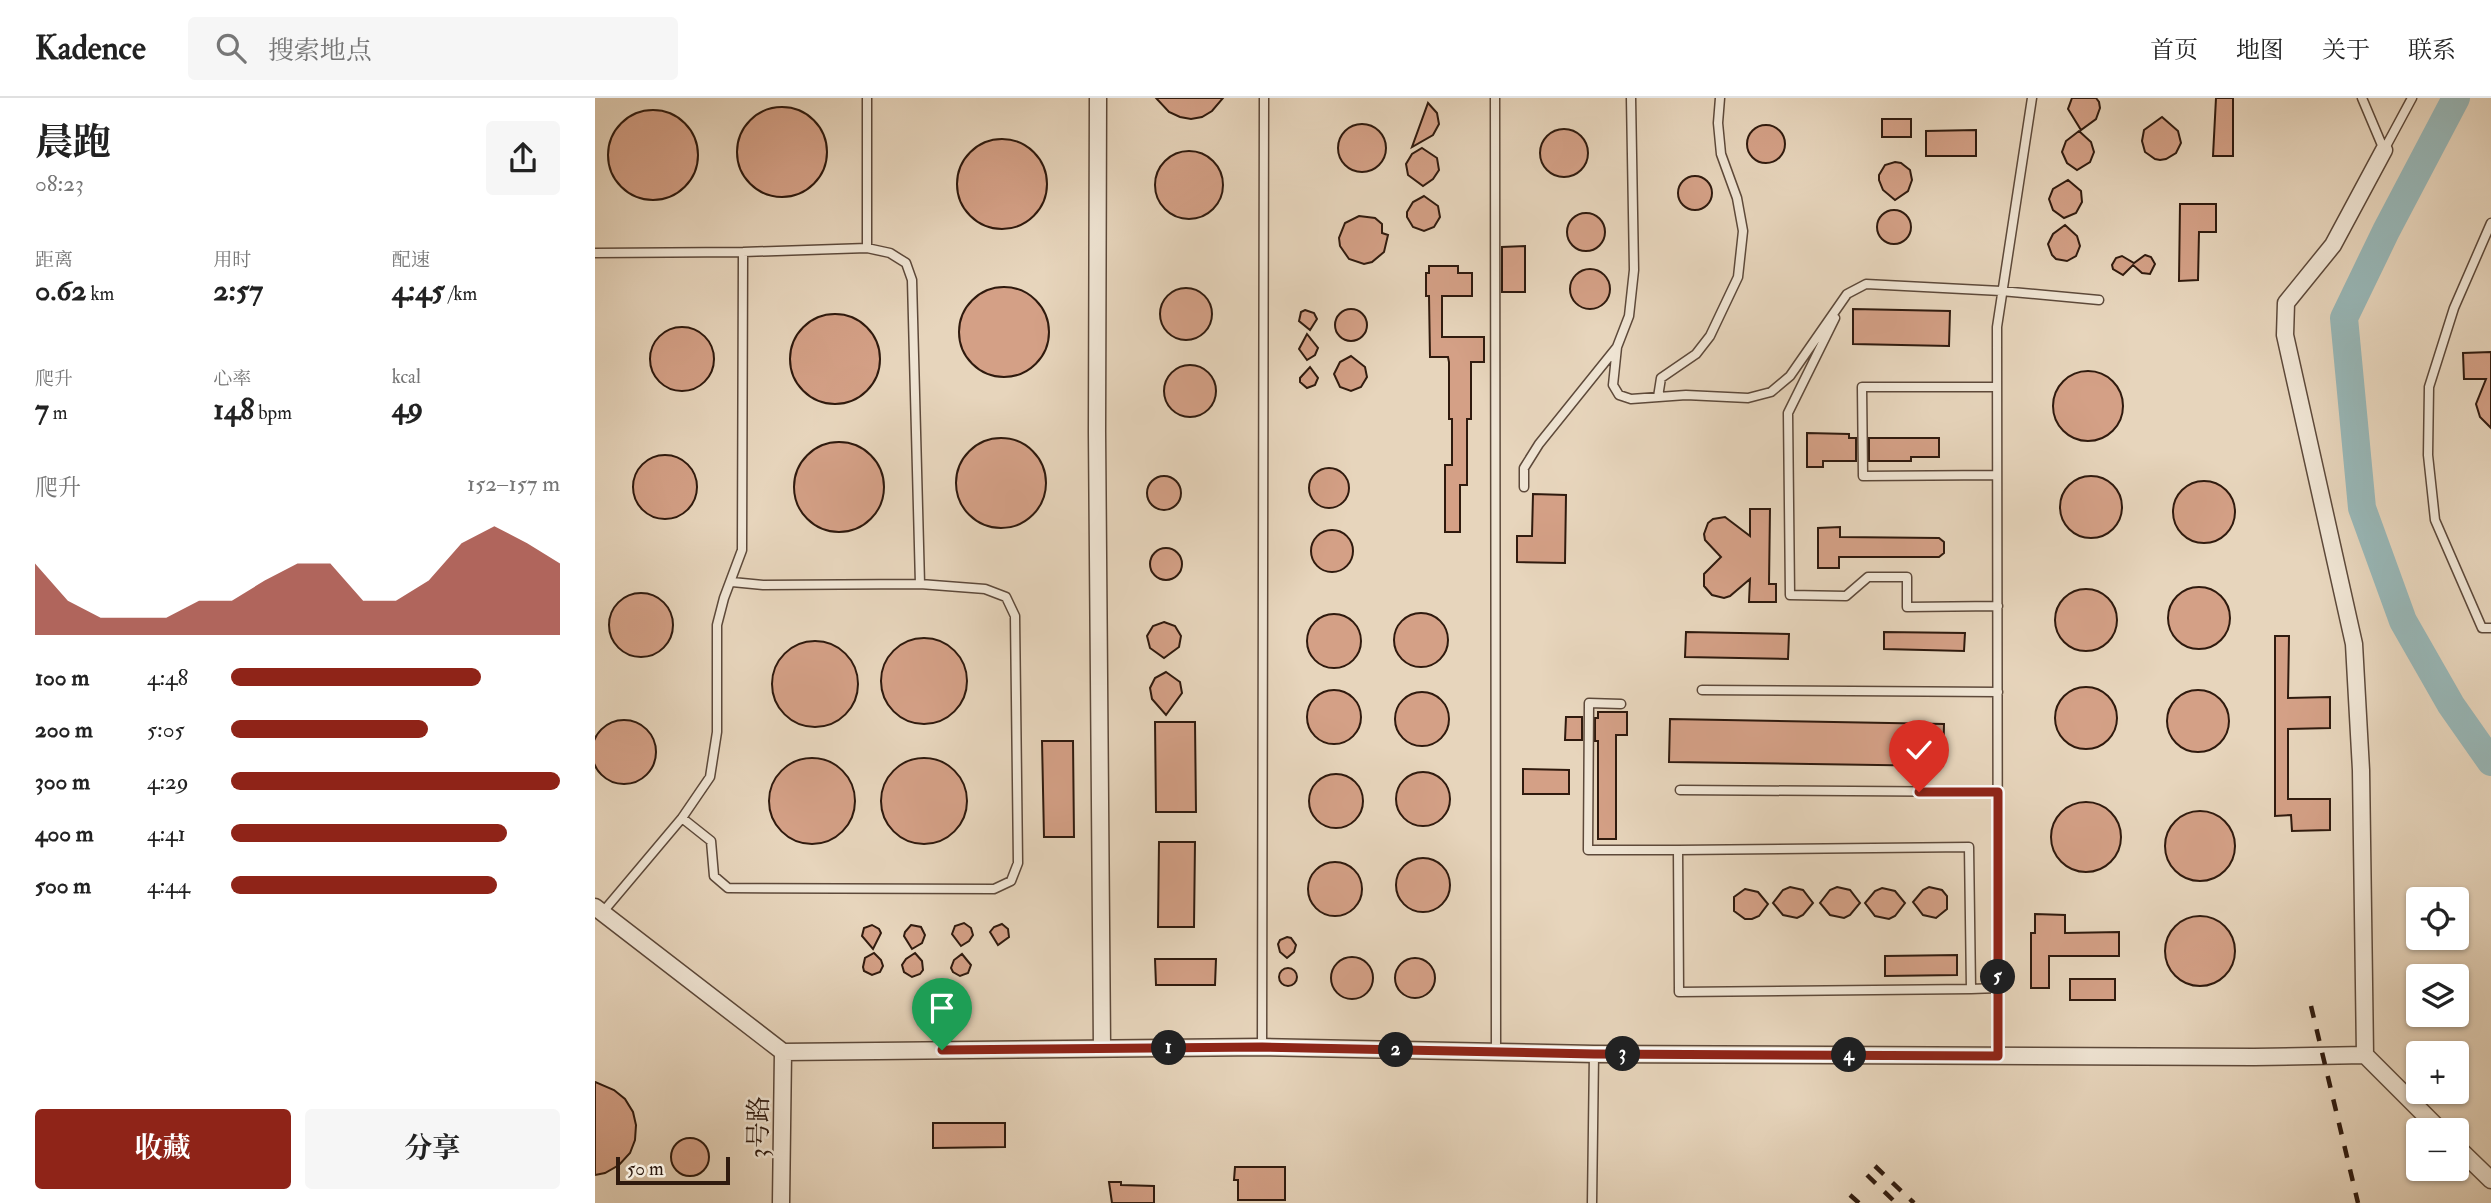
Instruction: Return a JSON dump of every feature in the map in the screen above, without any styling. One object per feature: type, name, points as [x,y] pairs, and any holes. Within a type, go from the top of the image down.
[{"type":"street","points":[[1098,98],[1097,432],[1102,1048]]},
{"type":"street","points":[[2384,150],[2333,245],[2286,303],[2285,335],[2354,644],[2361,770],[2365,1055],[2428,1118]]},
{"type":"street","points":[[598,910],[783,1052],[1262,1047],[1594,1054],[2254,1057],[2365,1055]]},
{"type":"street","name":"3号路","points":[[781,1203],[783,1052]]},
{"type":"street","points":[[2469,1159],[2491,1180]]},
{"type":"lane","points":[[867,98],[867,248]]},
{"type":"lane","points":[[1262,1047],[1264,98]]},
{"type":"lane","points":[[1495,98],[1496,1052]]},
{"type":"lane","points":[[1631,98],[1634,270],[1629,316],[1617,347],[1613,385],[1619,395],[1631,399],[1686,395],[1748,398],[1771,392],[1790,376],[1847,294],[1866,284],[2001,291],[2099,300]]},
{"type":"lane","points":[[1658,397],[1661,378],[1696,354],[1710,337],[1738,277],[1742,231],[1737,198],[1721,154],[1718,123],[1720,98]]},
{"type":"lane","points":[[1998,1056],[1997,327],[2032,98]]},
{"type":"lane","points":[[2362,98],[2384,150]]},
{"type":"lane","points":[[2384,150],[2412,98]]},
{"type":"lane","points":[[2491,223],[2455,308],[2429,387],[2428,455],[2435,520],[2482,628],[2491,628]]},
{"type":"lane","points":[[595,253],[867,248],[890,253],[906,263],[912,280],[920,584]]},
{"type":"lane","points":[[598,910],[682,818],[710,778],[717,732],[716,625],[742,550],[743,252]]},
{"type":"lane","points":[[1847,294],[1788,413],[1790,596],[1846,596],[1868,577],[1907,577],[1907,607],[1998,606]]},
{"type":"lane","points":[[1524,487],[1524,468],[1539,444],[1617,347]]},
{"type":"lane","points":[[1997,387],[1863,387],[1863,476],[1997,475]]},
{"type":"lane","points":[[682,818],[711,841],[714,876],[728,888],[994,889],[1011,881],[1018,863],[1015,616],[1006,597],[985,589],[920,584],[762,585],[731,582]]},
{"type":"lane","points":[[1702,690],[1998,692]]},
{"type":"lane","points":[[1621,704],[1589,703],[1588,850],[1969,847],[1971,989]]},
{"type":"lane","points":[[1681,790],[1998,792]]},
{"type":"lane","points":[[1678,850],[1679,992],[1998,988]]},
{"type":"lane","points":[[1592,1203],[1594,1054]]},
{"type":"building","points":[[1156,98],[1223,98],[1212,111],[1191,119],[1169,112]]},
{"type":"building","points":[[2072,98],[2096,98],[2099,102],[2096,119],[2081,130],[2068,109]]},
{"type":"building","points":[[2216,98],[2233,98],[2233,156],[2213,156]]},
{"type":"building","points":[[1428,103],[1437,113],[1439,124],[1433,135],[1412,147]]},
{"type":"building","points":[[773,107],[791,107],[807,114],[820,127],[827,143],[827,161],[820,177],[807,190],[791,197],[773,197],[757,190],[744,177],[737,161],[737,143],[744,127],[757,114]]},
{"type":"building","points":[[644,110],[662,110],[678,117],[691,130],[698,146],[698,164],[691,180],[678,193],[662,200],[644,200],[628,193],[615,180],[608,164],[608,146],[615,130],[628,117]]},
{"type":"building","points":[[2162,117],[2178,131],[2181,143],[2176,153],[2160,160],[2145,152],[2142,141],[2144,130]]},
{"type":"building","points":[[1882,119],[1911,119],[1911,137],[1882,137]]},
{"type":"building","points":[[1362,124],[1379,131],[1386,148],[1379,165],[1362,172],[1345,165],[1338,148],[1345,131]]},
{"type":"building","points":[[1766,125],[1780,130],[1785,144],[1780,158],[1766,163],[1752,158],[1747,144],[1752,130]]},
{"type":"building","points":[[1564,129],[1581,136],[1588,153],[1581,170],[1564,177],[1547,170],[1540,153],[1547,136]]},
{"type":"building","points":[[1976,130],[1976,156],[1926,156],[1926,131]]},
{"type":"building","points":[[2079,131],[2091,142],[2094,152],[2090,162],[2077,170],[2067,163],[2062,152],[2066,141]]},
{"type":"building","points":[[1002,139],[1019,143],[1034,152],[1043,167],[1047,184],[1043,201],[1034,216],[1019,225],[1002,229],[985,225],[970,216],[961,201],[957,184],[961,167],[970,152],[985,143]]},
{"type":"building","points":[[1422,148],[1437,158],[1439,170],[1433,179],[1423,186],[1408,175],[1406,164],[1412,154]]},
{"type":"building","points":[[1189,151],[1202,154],[1213,161],[1220,172],[1223,185],[1220,198],[1213,209],[1202,216],[1189,219],[1176,216],[1165,209],[1158,198],[1155,185],[1158,172],[1165,161],[1176,154]]},
{"type":"building","points":[[1895,162],[1910,170],[1912,180],[1908,191],[1895,200],[1883,190],[1879,175],[1885,165]]},
{"type":"building","points":[[1695,176],[1707,181],[1712,193],[1707,205],[1695,210],[1683,205],[1678,193],[1683,181]]},
{"type":"building","points":[[2068,180],[2081,191],[2082,202],[2076,213],[2064,218],[2053,210],[2049,199],[2053,189]]},
{"type":"building","points":[[1424,196],[1438,206],[1440,217],[1434,227],[1424,231],[1413,227],[1407,212],[1413,202]]},
{"type":"building","points":[[2180,204],[2216,204],[2216,232],[2199,232],[2198,280],[2179,281]]},
{"type":"building","points":[[1894,210],[1906,215],[1911,227],[1906,239],[1894,244],[1882,239],[1877,227],[1882,215]]},
{"type":"building","points":[[1586,213],[1599,219],[1605,232],[1599,245],[1586,251],[1573,245],[1567,232],[1573,219]]},
{"type":"building","points":[[1359,216],[1375,218],[1382,224],[1382,233],[1388,235],[1384,252],[1372,262],[1364,264],[1349,259],[1340,246],[1339,238],[1345,223]]},
{"type":"building","points":[[2065,225],[2077,236],[2080,246],[2076,256],[2067,261],[2056,259],[2048,244],[2053,234]]},
{"type":"building","points":[[1525,246],[1525,292],[1502,292],[1502,247]]},
{"type":"building","points":[[2145,255],[2151,257],[2155,264],[2150,274],[2142,273],[2133,265],[2123,275],[2113,269],[2116,258],[2122,256],[2134,263]]},
{"type":"building","points":[[1429,266],[1458,266],[1458,273],[1472,273],[1472,296],[1442,296],[1442,337],[1484,337],[1484,362],[1471,362],[1471,419],[1467,419],[1467,485],[1460,485],[1460,532],[1445,532],[1445,465],[1452,465],[1449,362],[1448,357],[1430,357],[1429,296],[1426,296],[1426,273],[1429,273]]},
{"type":"building","points":[[1590,269],[1598,270],[1604,275],[1609,281],[1609,297],[1604,303],[1598,308],[1590,309],[1582,308],[1576,303],[1571,297],[1570,289],[1571,281],[1576,275],[1582,270]]},
{"type":"building","points":[[1004,287],[1021,291],[1036,300],[1045,315],[1049,332],[1045,349],[1036,364],[1021,373],[1004,377],[987,373],[972,364],[963,349],[959,332],[963,315],[972,300],[987,291]]},
{"type":"building","points":[[1186,288],[1196,290],[1204,296],[1210,304],[1210,324],[1204,332],[1196,338],[1186,340],[1176,338],[1168,332],[1162,324],[1160,314],[1162,304],[1168,296],[1176,290]]},
{"type":"building","points":[[1351,309],[1362,314],[1367,325],[1362,336],[1351,341],[1340,336],[1335,325],[1340,314]]},
{"type":"building","points":[[1853,309],[1950,311],[1949,346],[1853,344]]},
{"type":"building","points":[[1305,310],[1314,313],[1317,319],[1310,330],[1299,321],[1301,312]]},
{"type":"building","points":[[835,314],[852,318],[867,327],[876,342],[880,359],[876,376],[867,391],[852,400],[835,404],[818,400],[803,391],[794,376],[790,359],[794,342],[803,327],[818,318]]},
{"type":"building","points":[[676,327],[688,327],[705,336],[712,347],[712,371],[705,382],[688,391],[676,391],[664,386],[655,377],[650,365],[650,353],[655,341],[664,332]]},
{"type":"building","points":[[1307,334],[1318,348],[1315,355],[1307,360],[1299,349]]},
{"type":"building","points":[[2491,352],[2491,428],[2480,417],[2476,404],[2486,379],[2464,379],[2463,353]]},
{"type":"building","points":[[1351,356],[1365,367],[1367,377],[1361,387],[1351,391],[1340,387],[1334,374],[1340,362]]},
{"type":"building","points":[[1190,365],[1200,367],[1208,373],[1214,381],[1214,401],[1208,409],[1200,415],[1190,417],[1180,415],[1172,409],[1166,401],[1164,391],[1166,381],[1172,373],[1180,367]]},
{"type":"building","points":[[1310,367],[1318,378],[1315,385],[1307,388],[1300,382],[1300,378]]},
{"type":"building","points":[[2088,371],[2113,381],[2123,406],[2113,431],[2088,441],[2063,431],[2053,406],[2063,381]]},
{"type":"building","points":[[1807,433],[1849,434],[1849,438],[1856,438],[1856,461],[1823,461],[1823,467],[1807,467]]},
{"type":"building","points":[[1001,438],[1018,442],[1033,451],[1042,466],[1046,483],[1042,500],[1033,515],[1018,524],[1001,528],[984,524],[969,515],[960,500],[956,483],[960,466],[969,451],[984,442]]},
{"type":"building","points":[[1869,438],[1939,438],[1939,457],[1911,457],[1911,461],[1869,461]]},
{"type":"building","points":[[839,442],[856,446],[871,455],[880,470],[884,487],[880,504],[871,519],[856,528],[839,532],[822,528],[807,519],[798,504],[794,487],[798,470],[807,455],[822,446]]},
{"type":"building","points":[[659,455],[671,455],[688,464],[695,475],[695,499],[688,510],[671,519],[659,519],[647,514],[638,505],[633,493],[633,481],[638,469],[647,460]]},
{"type":"building","points":[[1329,468],[1337,469],[1343,474],[1348,480],[1348,496],[1343,502],[1337,507],[1329,508],[1321,507],[1315,502],[1310,496],[1309,488],[1310,480],[1315,474],[1321,469]]},
{"type":"building","points":[[1164,476],[1176,481],[1181,493],[1176,505],[1164,510],[1152,505],[1147,493],[1152,481]]},
{"type":"building","points":[[2085,476],[2097,476],[2113,485],[2120,495],[2120,519],[2113,529],[2097,538],[2085,538],[2074,533],[2065,524],[2060,513],[2060,501],[2065,490],[2074,481]]},
{"type":"building","points":[[2198,481],[2210,481],[2226,490],[2233,500],[2233,524],[2226,534],[2210,543],[2198,543],[2187,538],[2178,529],[2173,518],[2173,506],[2178,495],[2187,486]]},
{"type":"building","points":[[1533,494],[1566,495],[1565,563],[1517,562],[1517,536],[1532,536]]},
{"type":"building","points":[[1750,509],[1770,509],[1769,584],[1776,584],[1776,602],[1749,602],[1750,579],[1724,598],[1712,595],[1704,586],[1704,574],[1721,557],[1705,540],[1708,523],[1713,519],[1725,517],[1750,536]]},
{"type":"building","points":[[1840,527],[1840,537],[1939,538],[1944,542],[1944,553],[1939,557],[1839,557],[1839,568],[1818,568],[1818,528]]},
{"type":"building","points":[[1332,530],[1347,536],[1353,551],[1347,566],[1332,572],[1317,566],[1311,551],[1317,536]]},
{"type":"building","points":[[1166,548],[1177,553],[1182,564],[1177,575],[1166,580],[1155,575],[1150,564],[1155,553]]},
{"type":"building","points":[[2193,587],[2205,587],[2221,596],[2228,606],[2228,630],[2221,640],[2205,649],[2193,649],[2182,644],[2173,635],[2168,624],[2168,612],[2173,601],[2182,592]]},
{"type":"building","points":[[2080,589],[2092,589],[2108,598],[2115,608],[2115,632],[2108,642],[2092,651],[2080,651],[2069,646],[2060,637],[2055,626],[2055,614],[2060,603],[2069,594]]},
{"type":"building","points":[[635,593],[647,593],[664,602],[671,613],[671,637],[664,648],[647,657],[635,657],[623,652],[614,643],[609,631],[609,619],[614,607],[623,598]]},
{"type":"building","points":[[1421,613],[1440,621],[1448,640],[1440,659],[1421,667],[1402,659],[1394,640],[1402,621]]},
{"type":"building","points":[[1339,614],[1349,618],[1357,626],[1361,641],[1357,656],[1349,664],[1329,668],[1319,664],[1311,656],[1307,636],[1311,626],[1319,618]]},
{"type":"building","points":[[1164,622],[1175,626],[1181,636],[1179,647],[1164,658],[1150,648],[1147,636],[1153,626]]},
{"type":"building","points":[[1686,632],[1789,634],[1788,659],[1685,657]]},
{"type":"building","points":[[1884,632],[1965,633],[1964,651],[1884,649]]},
{"type":"building","points":[[2275,636],[2289,636],[2288,698],[2330,697],[2330,728],[2288,729],[2288,799],[2330,799],[2330,830],[2292,831],[2291,815],[2275,816]]},
{"type":"building","points":[[924,638],[948,645],[960,657],[967,681],[960,705],[948,717],[924,724],[900,717],[888,705],[881,681],[888,657],[900,645]]},
{"type":"building","points":[[815,641],[839,648],[851,660],[858,684],[851,708],[839,720],[815,727],[791,720],[779,708],[772,684],[779,660],[791,648]]},
{"type":"building","points":[[1166,672],[1180,682],[1182,693],[1166,715],[1152,699],[1150,688],[1155,678]]},
{"type":"building","points":[[2080,687],[2092,687],[2108,696],[2115,706],[2115,730],[2108,740],[2092,749],[2080,749],[2069,744],[2060,735],[2055,724],[2055,712],[2060,701],[2069,692]]},
{"type":"building","points":[[1339,690],[1349,694],[1357,702],[1361,717],[1357,732],[1349,740],[1329,744],[1319,740],[1311,732],[1307,712],[1311,702],[1319,694]]},
{"type":"building","points":[[2192,690],[2204,690],[2220,699],[2227,709],[2227,733],[2220,743],[2204,752],[2192,752],[2181,747],[2172,738],[2167,727],[2167,715],[2172,704],[2181,695]]},
{"type":"building","points":[[1422,692],[1441,700],[1449,719],[1441,738],[1422,746],[1403,738],[1395,719],[1403,700]]},
{"type":"building","points":[[1598,712],[1627,712],[1627,735],[1616,735],[1616,839],[1598,839],[1598,741],[1595,741],[1595,718],[1598,718]]},
{"type":"building","points":[[1566,717],[1582,717],[1582,740],[1565,740]]},
{"type":"building","points":[[1670,719],[1944,724],[1943,766],[1669,762]]},
{"type":"building","points":[[624,720],[642,725],[651,734],[655,746],[651,770],[642,779],[618,783],[606,779],[597,770],[595,740],[606,725]]},
{"type":"building","points":[[1155,722],[1195,722],[1196,812],[1156,812]]},
{"type":"building","points":[[1042,741],[1073,741],[1074,837],[1044,837]]},
{"type":"building","points":[[812,758],[836,765],[848,777],[855,801],[848,825],[836,837],[812,844],[788,837],[776,825],[769,801],[776,777],[788,765]]},
{"type":"building","points":[[924,758],[948,765],[960,777],[967,801],[960,825],[948,837],[924,844],[900,837],[888,825],[881,801],[888,777],[900,765]]},
{"type":"building","points":[[1523,769],[1569,770],[1569,794],[1523,794]]},
{"type":"building","points":[[1423,772],[1442,780],[1450,799],[1442,818],[1423,826],[1404,818],[1396,799],[1404,780]]},
{"type":"building","points":[[1336,774],[1355,782],[1363,801],[1355,820],[1336,828],[1317,820],[1309,801],[1317,782]]},
{"type":"building","points":[[2086,802],[2111,812],[2121,837],[2111,862],[2086,872],[2061,862],[2051,837],[2061,812]]},
{"type":"building","points":[[2200,811],[2225,821],[2235,846],[2225,871],[2200,881],[2175,871],[2165,846],[2175,821]]},
{"type":"building","points":[[1159,842],[1195,842],[1194,927],[1158,927]]},
{"type":"building","points":[[1428,858],[1438,862],[1446,870],[1450,885],[1446,900],[1438,908],[1418,912],[1408,908],[1400,900],[1396,880],[1400,870],[1408,862]]},
{"type":"building","points":[[1340,862],[1350,866],[1358,874],[1362,889],[1358,904],[1350,912],[1330,916],[1320,912],[1312,904],[1308,884],[1312,874],[1320,866]]},
{"type":"building","points":[[1790,887],[1803,890],[1813,903],[1797,918],[1783,915],[1773,903],[1783,890]]},
{"type":"building","points":[[1837,887],[1850,890],[1860,903],[1844,918],[1830,915],[1820,903],[1830,890]]},
{"type":"building","points":[[1929,887],[1942,890],[1947,896],[1947,909],[1936,918],[1923,915],[1913,902]]},
{"type":"building","points":[[1882,888],[1895,891],[1905,903],[1895,916],[1889,919],[1875,916],[1865,903],[1875,891]]},
{"type":"building","points":[[1745,889],[1758,892],[1768,904],[1759,916],[1752,919],[1745,919],[1734,911],[1734,897]]},
{"type":"building","points":[[2035,914],[2065,915],[2065,933],[2119,932],[2119,956],[2049,956],[2049,988],[2031,988],[2031,933],[2035,933]]},
{"type":"building","points":[[2200,916],[2225,926],[2235,951],[2225,976],[2200,986],[2175,976],[2165,951],[2175,926]]},
{"type":"building","points":[[964,923],[971,928],[973,935],[961,946],[952,934],[955,926]]},
{"type":"building","points":[[1002,924],[1008,929],[1009,937],[998,945],[990,932]]},
{"type":"building","points":[[872,925],[881,933],[873,949],[862,936],[864,928]]},
{"type":"building","points":[[911,925],[921,927],[925,935],[922,943],[912,949],[904,936]]},
{"type":"building","points":[[1287,937],[1296,945],[1294,952],[1287,958],[1280,952],[1278,944]]},
{"type":"building","points":[[874,953],[883,966],[880,972],[872,975],[864,971],[863,967],[865,958]]},
{"type":"building","points":[[915,953],[922,961],[923,970],[912,977],[904,972],[902,965]]},
{"type":"building","points":[[962,954],[971,965],[968,973],[960,976],[951,968],[954,960]]},
{"type":"building","points":[[1957,955],[1957,975],[1885,976],[1885,956]]},
{"type":"building","points":[[1352,957],[1367,963],[1373,978],[1367,993],[1352,999],[1337,993],[1331,978],[1337,963]]},
{"type":"building","points":[[1415,958],[1429,964],[1435,978],[1429,992],[1415,998],[1401,992],[1395,978],[1401,964]]},
{"type":"building","points":[[1155,959],[1216,959],[1215,985],[1156,985]]},
{"type":"building","points":[[1284,968],[1292,968],[1297,977],[1295,984],[1284,986],[1279,981],[1279,973]]},
{"type":"building","points":[[2070,979],[2115,979],[2115,1000],[2070,1000]]},
{"type":"building","points":[[595,1082],[614,1090],[625,1099],[633,1112],[636,1125],[635,1140],[630,1153],[619,1165],[595,1175]]},
{"type":"building","points":[[933,1123],[1005,1123],[1005,1147],[933,1148]]},
{"type":"building","points":[[690,1138],[703,1144],[709,1157],[703,1170],[690,1176],[677,1170],[671,1157],[677,1144]]},
{"type":"building","points":[[1235,1167],[1285,1167],[1285,1200],[1238,1200],[1238,1180],[1234,1180]]},
{"type":"building","points":[[1109,1182],[1154,1186],[1154,1203],[1112,1203]]},
{"type":"waterway","points":[[2456,98],[2344,318],[2362,508],[2403,621],[2451,705],[2491,762]]},
{"type":"railway","points":[[2311,1006],[2358,1203]]},
{"type":"railway","points":[[1875,1166],[1914,1203]]},
{"type":"railway","points":[[1867,1175],[1896,1203]]},
{"type":"railway","points":[[1850,1195],[1859,1203]]},
{"type":"route","points":[[942,1050],[1262,1047],[1594,1054],[1998,1056],[1998,792],[1919,792]]}]
